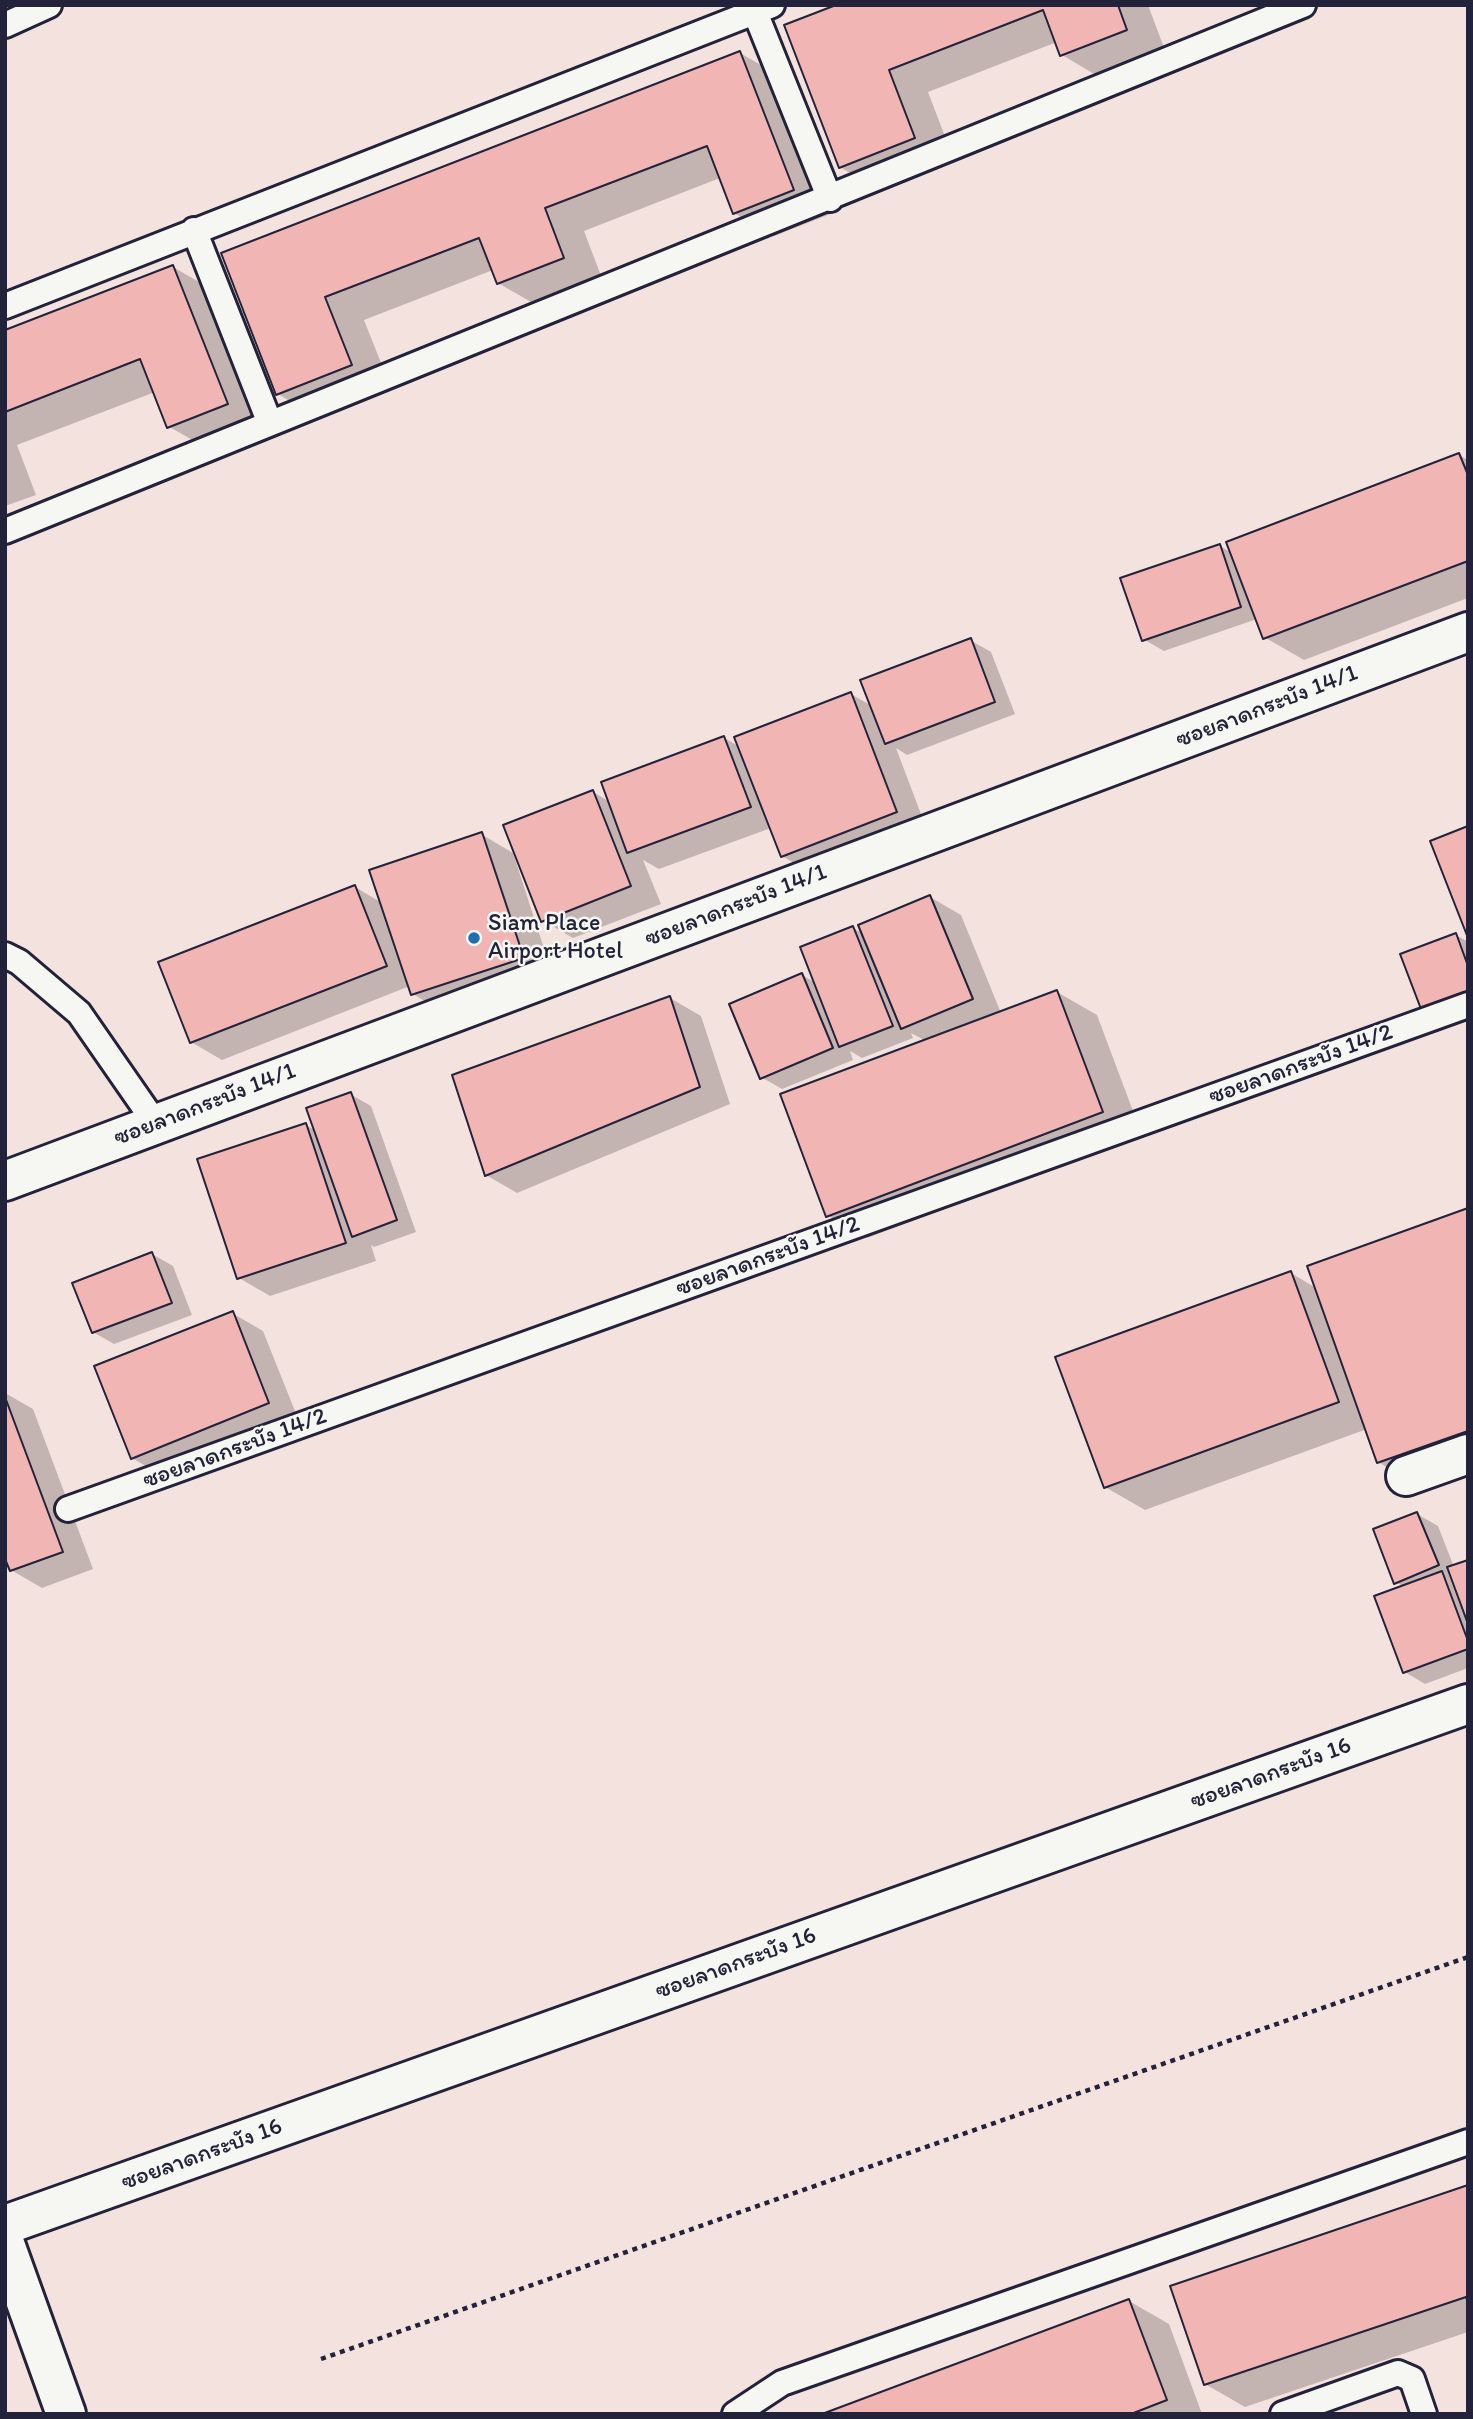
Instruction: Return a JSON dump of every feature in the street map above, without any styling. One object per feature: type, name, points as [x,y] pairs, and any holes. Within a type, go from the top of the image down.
[{"type":"street","name":"ซอยลาดกระบัง 14/1","points":[[5,1181],[1468,632]]},
{"type":"street","points":[[1406,1476],[1468,1454]]},
{"type":"street","name":"ซอยลาดกระบัง 16","points":[[5,2225],[1468,1704]]},
{"type":"street","points":[[5,2244],[66,2414]]},
{"type":"lane","points":[[5,25],[49,5]]},
{"type":"lane","points":[[5,531],[269,421],[830,199],[1303,5]]},
{"type":"lane","points":[[5,306],[763,8],[830,199]]},
{"type":"lane","points":[[194,230],[269,421]]},
{"type":"lane","points":[[5,955],[19,962],[79,1013],[156,1124]]},
{"type":"lane","name":"ซอยลาดกระบัง 14/2","points":[[68,1509],[1468,1005]]},
{"type":"lane","points":[[735,2414],[782,2383],[1468,2142]]},
{"type":"lane","points":[[1283,2414],[1398,2373],[1412,2379],[1424,2414]]},
{"type":"path","points":[[321,2359],[1468,1957]]},
{"type":"building","points":[[836,5],[1118,5],[1127,30],[1060,56],[1043,10],[889,70],[915,138],[839,168],[784,25]]},
{"type":"building","points":[[740,51],[794,190],[733,214],[707,146],[545,208],[564,258],[497,284],[479,238],[325,297],[352,365],[276,395],[221,253]]},
{"type":"building","points":[[173,265],[228,404],[167,428],[140,359],[5,412],[5,330]]},
{"type":"building","points":[[1459,453],[1468,475],[1468,561],[1263,639],[1226,542]]},
{"type":"building","points":[[1220,544],[1241,607],[1142,641],[1120,578]]},
{"type":"building","points":[[971,638],[995,702],[885,744],[860,680]]},
{"type":"building","points":[[851,692],[897,812],[781,857],[734,737]]},
{"type":"building","points":[[724,736],[751,807],[627,853],[601,782]]},
{"type":"building","points":[[593,790],[631,886],[541,922],[503,825]]},
{"type":"building","points":[[1468,826],[1468,938],[1430,841]]},
{"type":"building","points":[[482,832],[524,958],[411,995],[369,870]]},
{"type":"building","points":[[355,885],[387,966],[190,1043],[158,962]]},
{"type":"building","points":[[930,895],[973,999],[901,1029],[858,925]]},
{"type":"building","points":[[853,926],[893,1026],[839,1047],[800,947]]},
{"type":"building","points":[[1456,933],[1468,966],[1468,991],[1421,1009],[1400,954]]},
{"type":"building","points":[[802,973],[833,1048],[760,1079],[729,1004]]},
{"type":"building","points":[[1057,990],[1103,1112],[826,1217],[780,1094]]},
{"type":"building","points":[[670,996],[700,1087],[485,1176],[452,1075]]},
{"type":"building","points":[[351,1092],[397,1220],[352,1237],[306,1108]]},
{"type":"building","points":[[306,1123],[346,1243],[237,1279],[197,1159]]},
{"type":"building","points":[[1468,1208],[1468,1431],[1377,1463],[1307,1266]]},
{"type":"building","points":[[152,1252],[172,1303],[92,1333],[72,1283]]},
{"type":"building","points":[[1291,1271],[1339,1402],[1104,1488],[1055,1357]]},
{"type":"building","points":[[233,1311],[269,1403],[131,1459],[94,1366]]},
{"type":"building","points":[[5,1397],[63,1552],[10,1571],[5,1559]]},
{"type":"building","points":[[1417,1512],[1439,1565],[1394,1584],[1373,1529]]},
{"type":"building","points":[[1468,1560],[1468,1624],[1447,1567]]},
{"type":"building","points":[[1442,1571],[1468,1641],[1468,1649],[1403,1673],[1374,1596]]},
{"type":"building","points":[[1468,2185],[1468,2303],[1466,2297],[1204,2385],[1170,2286]]},
{"type":"building","points":[[1129,2299],[1167,2400],[1131,2414],[822,2414]]},
{"type":"place","name":"Siam Place Airport Hotel","points":[[474,938]]}]
